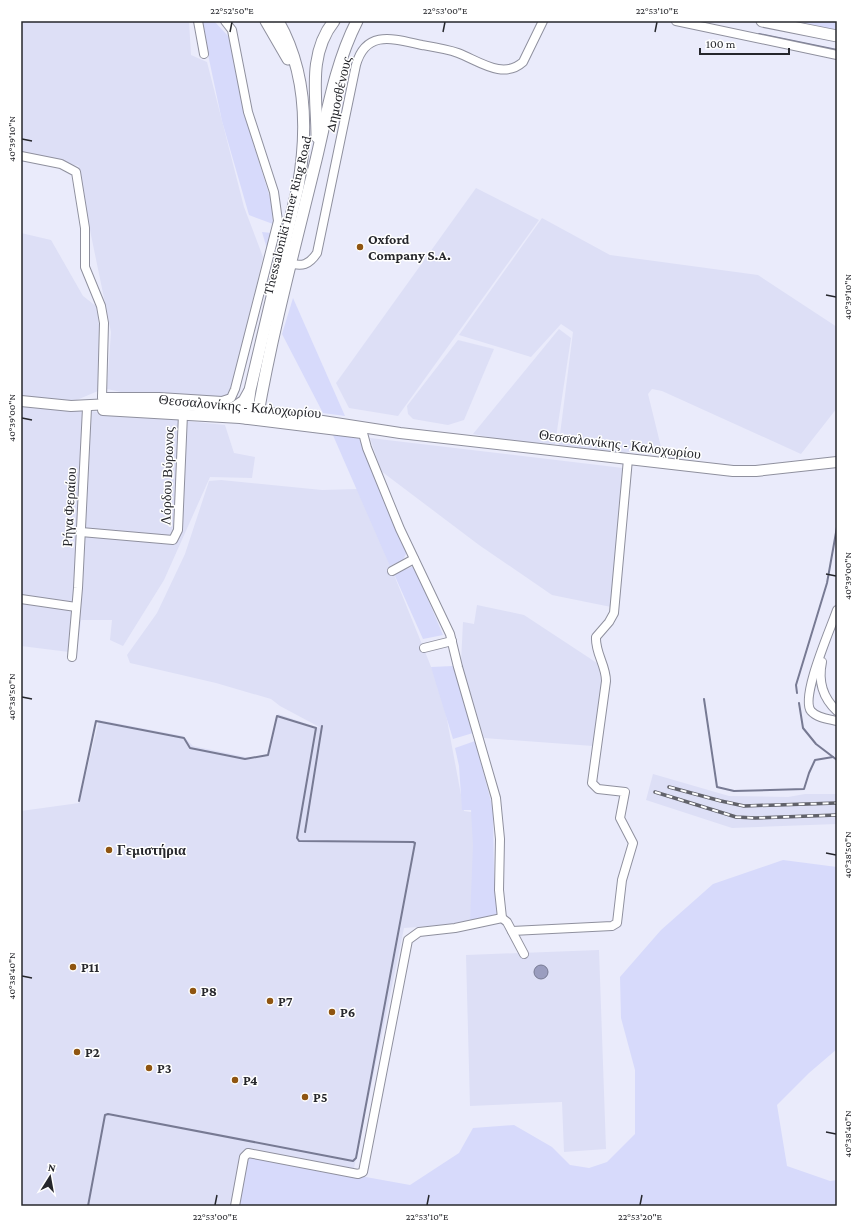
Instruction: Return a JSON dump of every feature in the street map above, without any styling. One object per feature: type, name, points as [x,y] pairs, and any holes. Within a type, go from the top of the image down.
[{"type":"highway","points":[[316,162],[317,139],[314,74],[316,59],[323,37],[334,21]]},
{"type":"highway","name":"Thessaloniki Inner Ring Road","points":[[252,415],[338,69],[350,34],[357,21]]},
{"type":"highway","points":[[762,21],[837,36]]},
{"type":"highway","name":"Thessaloniki Inner Ring Road","points":[[252,415],[250,390],[298,187],[303,157],[304,113],[300,89],[271,22]]},
{"type":"highway","points":[[232,409],[244,401],[250,390]]},
{"type":"main road","points":[[21,401],[82,407],[103,403]]},
{"type":"main road","name":"Θεσσαλονίκης - Καλοχωρίου","points":[[103,403],[183,405],[232,409],[252,415],[333,429],[400,433],[733,471],[756,471],[837,462]]},
{"type":"main road","name":"Θεσσαλονίκης - Καλοχωρίου","points":[[103,403],[183,414],[252,415],[326,421],[356,430],[400,433]]},
{"type":"street","points":[[198,21],[204,54]]},
{"type":"street","points":[[21,156],[61,164],[76,172],[84,228],[85,267],[101,306],[104,323],[103,403],[159,397],[222,401],[230,398],[236,387],[277,228],[277,213],[272,187],[248,112],[232,30],[225,21]]},
{"type":"street","name":"Δημοσθένους","points":[[289,263],[304,265],[309,263],[317,253],[356,65],[361,52],[368,44],[375,40],[392,38],[456,52],[491,68],[505,70],[519,66],[523,62],[542,21]]},
{"type":"street","points":[[676,21],[836,55]]},
{"type":"street","points":[[236,387],[250,390]]},
{"type":"street","name":"Ρήγα Φεραίου","points":[[72,657],[81,532],[82,407]]},
{"type":"street","name":"Λόρδου Βύρωνος","points":[[81,532],[173,540],[178,530],[183,414]]},
{"type":"street","points":[[356,430],[367,448],[414,559],[447,626],[452,641],[458,667],[496,798],[500,839],[499,890],[502,918],[512,931],[524,954]]},
{"type":"street","points":[[512,931],[612,926],[617,923],[622,880],[633,844],[620,818],[625,792],[598,790],[592,783],[606,681],[606,671],[595,645],[596,637],[609,622],[614,613],[628,459]]},
{"type":"street","points":[[392,571],[414,559]]},
{"type":"street","points":[[21,599],[76,607]]},
{"type":"street","points":[[837,610],[810,686],[808,704],[815,714],[837,721]]},
{"type":"street","points":[[424,648],[452,641]]},
{"type":"street","points":[[824,647],[820,672],[822,685],[828,701],[837,711]]},
{"type":"street","points":[[235,1206],[244,1157],[248,1153],[358,1174],[362,1172],[408,940],[419,932],[455,928],[502,918]]},
{"type":"shaded area","points":[[21,21],[189,21],[191,55],[207,62],[244,207],[263,257],[232,388],[230,393],[226,396],[220,397],[121,392],[107,389],[111,332],[78,172],[79,166],[21,154]]},
{"type":"shaded area","points":[[201,21],[214,21],[230,38],[236,75],[254,146],[271,201],[273,224],[249,215],[222,121]]},
{"type":"shaded area","points":[[794,21],[837,21],[837,30]]},
{"type":"shaded area","points":[[476,188],[539,220],[398,416],[349,408],[336,383]]},
{"type":"shaded area","points":[[542,218],[610,255],[758,275],[837,327],[837,408],[801,454],[662,391],[652,389],[648,394],[662,451],[629,452],[616,455],[558,450],[573,332],[561,324],[531,357],[459,335]]},
{"type":"shaded area","points":[[262,232],[272,233],[267,249]]},
{"type":"shaded area","points":[[21,233],[51,240],[83,296],[97,307],[100,334],[98,391],[72,402],[21,398]]},
{"type":"shaded area","points":[[293,298],[345,416],[323,413],[282,334]]},
{"type":"shaded area","points":[[559,329],[571,338],[555,444],[514,442],[473,434]]},
{"type":"shaded area","points":[[458,340],[494,349],[464,420],[448,425],[413,419],[408,414],[407,406]]},
{"type":"shaded area","points":[[21,404],[225,425],[234,453],[255,457],[252,478],[210,477],[164,580],[123,646],[110,640],[112,620],[81,620],[77,653],[21,646]]},
{"type":"shaded area","points":[[332,433],[354,434],[360,440],[407,552],[403,560],[390,566]]},
{"type":"shaded area","points":[[370,438],[623,468],[616,608],[552,595],[479,545],[381,471]]},
{"type":"shaded area","points":[[221,480],[322,490],[357,489],[369,513],[438,684],[445,709],[464,811],[477,813],[470,923],[404,928],[353,1173],[235,1206],[21,1206],[21,811],[79,803],[99,720],[183,736],[193,746],[250,758],[269,754],[278,714],[323,729],[280,706],[271,699],[216,683],[130,663],[127,655],[157,613],[185,554],[209,481]]},
{"type":"shaded area","points":[[414,566],[443,635],[423,639],[394,574]]},
{"type":"shaded area","points":[[477,605],[524,615],[603,667],[604,676],[593,746],[484,738],[461,662],[463,622],[474,624]]},
{"type":"shaded area","points":[[453,666],[473,733],[453,739],[431,667]]},
{"type":"shaded area","points":[[475,741],[493,809],[494,875],[498,912],[495,917],[470,920],[473,845],[471,810],[462,810],[459,766],[455,748]]},
{"type":"shaded area","points":[[653,774],[729,796],[788,797],[805,794],[837,794],[837,824],[732,828],[646,800]]},
{"type":"shaded area","points":[[783,860],[837,867],[837,1049],[809,1073],[777,1105],[787,1166],[830,1181],[837,1180],[837,1206],[235,1206],[245,1155],[410,1185],[459,1153],[473,1128],[514,1125],[552,1147],[570,1165],[589,1168],[607,1162],[635,1134],[635,1070],[621,1018],[620,977],[661,930],[713,884]]},
{"type":"shaded area","points":[[599,950],[606,1149],[564,1152],[562,1102],[470,1106],[466,955]]},
{"type":"shaded area","points":[[541,965],[546,967],[548,972],[546,977],[541,979],[536,977],[534,972],[536,967]]},
{"type":"waterway","points":[[759,34],[837,50]]},
{"type":"waterway","points":[[797,693],[796,685],[827,583],[837,527]]},
{"type":"waterway","points":[[704,699],[717,787],[734,791],[804,789],[815,760],[833,757]]},
{"type":"waterway","points":[[799,703],[803,728],[816,744],[837,760]]},
{"type":"waterway","points":[[79,801],[96,721],[184,738],[190,748],[245,759],[268,755],[277,716],[316,728],[297,838],[299,841],[415,843],[356,1158],[353,1161],[108,1114],[105,1115],[88,1206]]},
{"type":"waterway","points":[[305,832],[322,726]]},
{"type":"railway","points":[[669,787],[744,806],[837,803]]},
{"type":"railway","points":[[655,792],[736,817],[755,818],[837,815]]},
{"type":"place","name":"Oxford Company S.A.","points":[[360,247]]},
{"type":"place","name":"Γεμιστήρια","points":[[109,850]]},
{"type":"place","name":"P11","points":[[73,967]]},
{"type":"place","name":"P8","points":[[193,991]]},
{"type":"place","name":"P7","points":[[270,1001]]},
{"type":"place","name":"P6","points":[[332,1012]]},
{"type":"place","name":"P2","points":[[77,1052]]},
{"type":"place","name":"P3","points":[[149,1068]]},
{"type":"place","name":"P4","points":[[235,1080]]},
{"type":"place","name":"P5","points":[[305,1097]]}]
